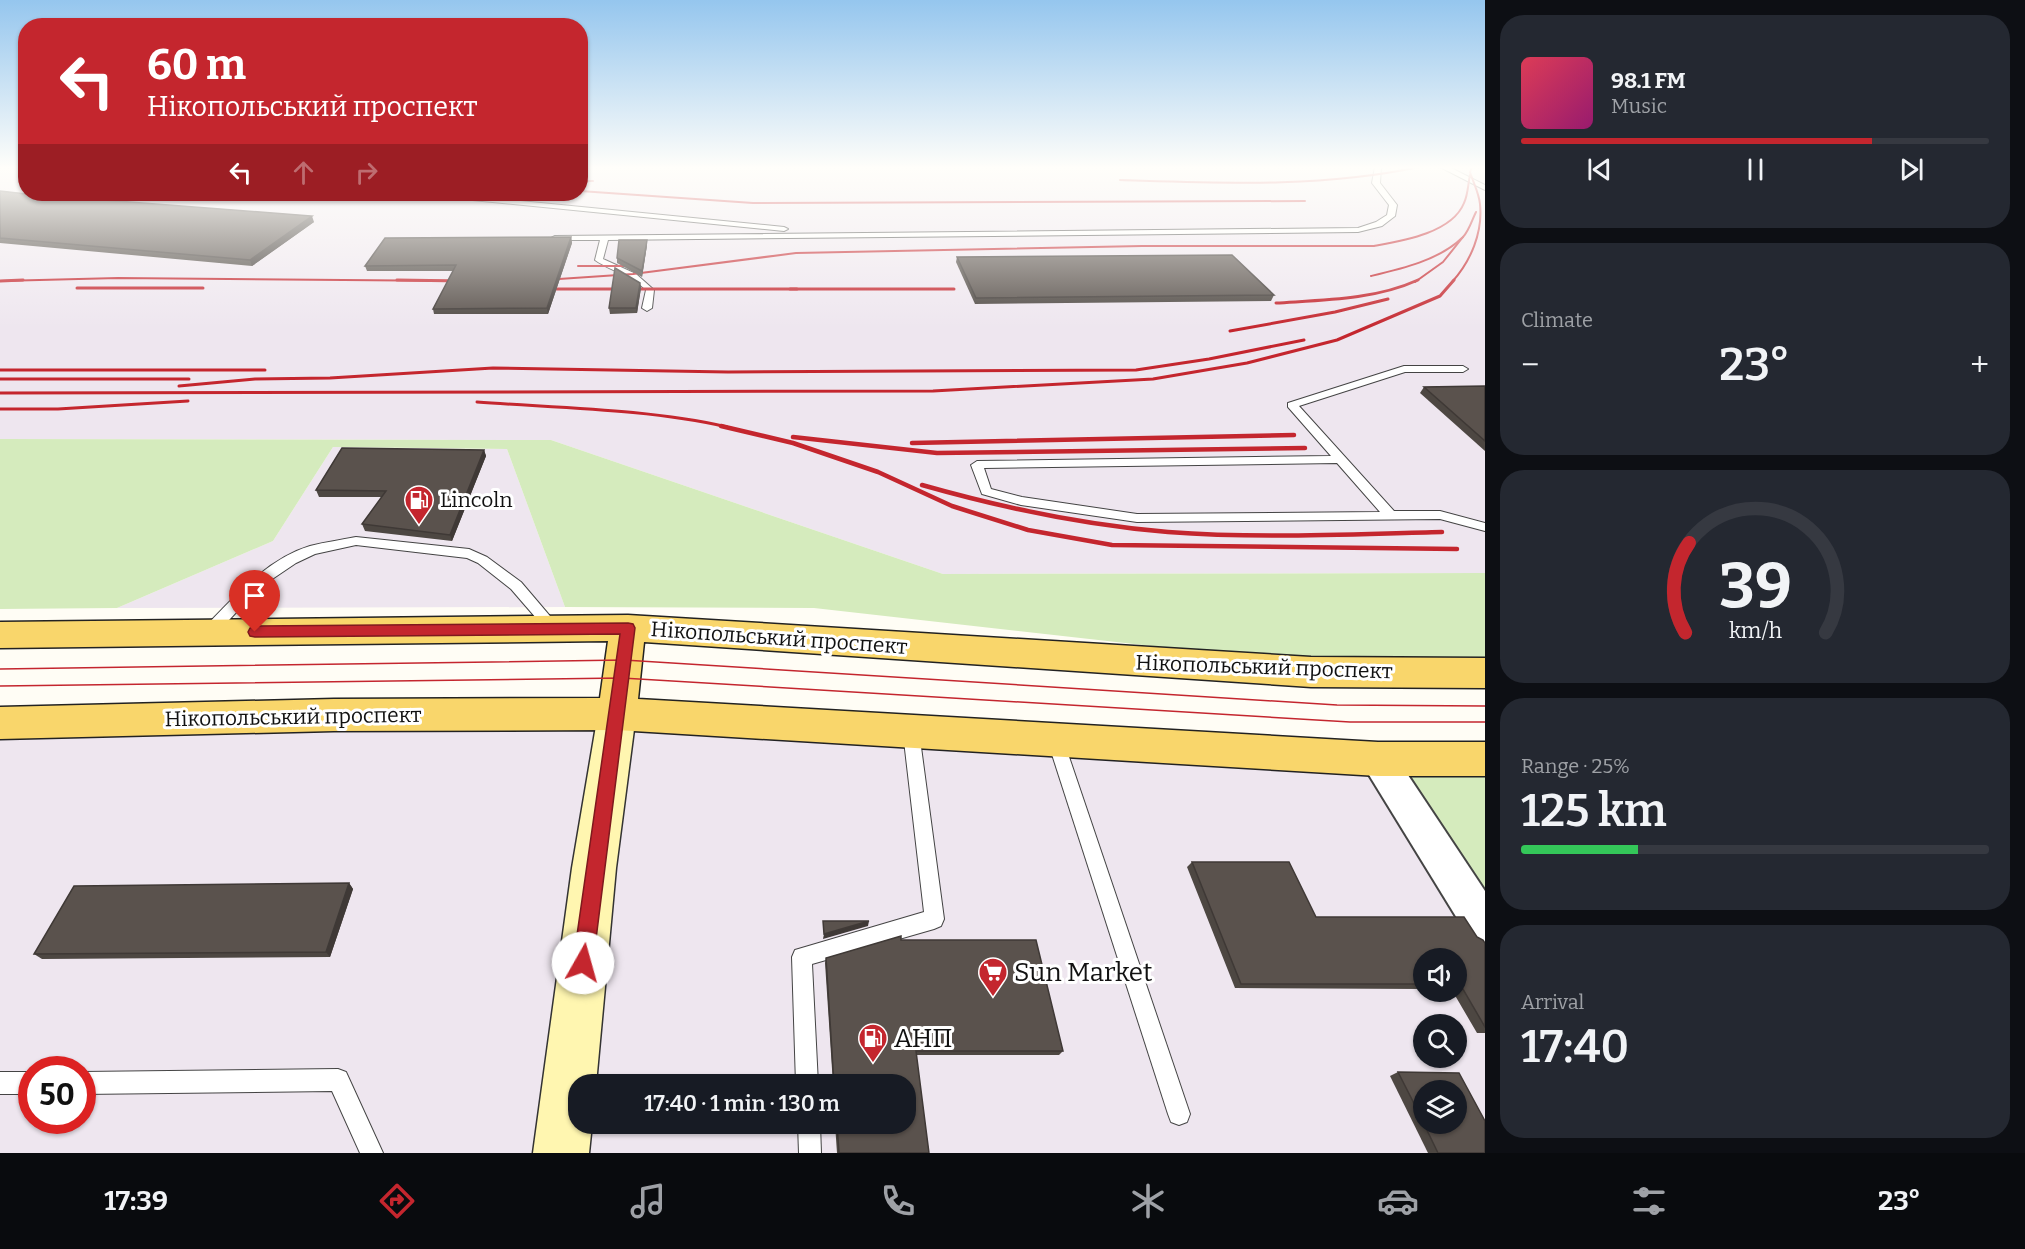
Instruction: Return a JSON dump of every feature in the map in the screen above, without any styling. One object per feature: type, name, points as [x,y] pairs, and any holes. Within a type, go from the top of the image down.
[{"type":"main road","name":"Нікопольський проспект","points":[[0,635],[628,628],[1311,672],[1485,673]]},
{"type":"main road","points":[[561,1153],[594,868],[628,628]]},
{"type":"main road","name":"Нікопольський проспект","points":[[0,723],[322,715],[617,714],[1378,759],[1485,759]]},
{"type":"street","points":[[1378,759],[1485,927]]},
{"type":"lane","points":[[702,221],[855,236]]},
{"type":"lane","points":[[548,238],[1358,230],[1384,221]]},
{"type":"lane","points":[[605,238],[600,260],[633,274],[644,283],[650,290],[646,308]]},
{"type":"lane","points":[[1390,515],[1292,405],[1404,369],[1463,369]]},
{"type":"lane","points":[[1340,459],[977,465],[986,491],[1021,501],[1137,518],[1440,514],[1485,527]]},
{"type":"lane","points":[[209,632],[254,585],[271,572],[312,550],[356,541],[469,554],[482,559],[504,572],[554,629]]},
{"type":"lane","points":[[807,1074],[802,957],[934,919],[910,731]]},
{"type":"lane","points":[[1055,740],[1179,1114]]},
{"type":"lane","points":[[96,1083],[338,1080],[372,1153]]},
{"type":"lane","points":[[0,1083],[18,1083]]},
{"type":"lane","points":[[809,1134],[810,1153]]},
{"type":"shaded area","points":[[0,221],[1485,221],[1485,573],[943,574],[551,440],[0,439]]},
{"type":"shaded area","points":[[333,447],[507,449],[565,607],[117,608],[273,541]]},
{"type":"shaded area","points":[[604,729],[545,1153],[0,1153],[0,737]]},
{"type":"shaded area","points":[[627,729],[1390,773],[1485,896],[1485,1153],[579,1153],[581,1134],[916,1134],[916,1074],[587,1074]]},
{"type":"green space","points":[[0,439],[551,440],[943,574],[1485,573],[1485,663],[1313,664],[814,608],[565,607],[507,449],[333,447],[273,541],[117,608],[0,609]]},
{"type":"green space","points":[[1403,773],[1485,774],[1485,896]]},
{"type":"building","points":[[0,221],[305,221],[250,260],[0,238]]},
{"type":"building","points":[[571,237],[547,308],[433,309],[456,265],[365,266],[385,238]]},
{"type":"building","points":[[619,240],[647,240],[642,271],[617,258]]},
{"type":"building","points":[[1232,255],[1274,295],[976,298],[957,257]]},
{"type":"building","points":[[615,268],[640,283],[636,308],[609,308]]},
{"type":"building","points":[[1485,386],[1485,441],[1424,387]]},
{"type":"building","points":[[342,448],[484,450],[450,535],[362,524],[386,491],[316,490]]},
{"type":"building","points":[[1192,862],[1289,862],[1316,917],[1464,917],[1477,937],[1485,943],[1485,1027],[1467,996],[1467,948],[1413,948],[1413,984],[1241,984]]},
{"type":"building","points":[[349,883],[326,952],[34,954],[74,886]]},
{"type":"building","points":[[823,921],[869,921],[824,934]]},
{"type":"building","points":[[901,936],[901,940],[1036,940],[1063,1051],[916,1051],[929,1153],[839,1153],[838,1134],[916,1134],[916,1074],[833,1074],[826,958]]},
{"type":"building","points":[[1398,1072],[1459,1073],[1463,1080],[1413,1080],[1413,1101]]},
{"type":"building","points":[[1467,1088],[1485,1121],[1485,1153],[1438,1153],[1429,1134],[1467,1134]]},
{"type":"tram line","points":[[0,669],[624,660],[1337,705],[1485,706]]},
{"type":"tram line","points":[[0,686],[622,678],[1350,722],[1485,722]]},
{"type":"railway","points":[[544,280],[633,274],[796,253],[1142,246],[1374,246],[1425,234],[1450,221]]},
{"type":"railway","points":[[1371,276],[1432,258],[1454,245],[1465,235],[1472,221]]},
{"type":"railway","points":[[1452,282],[1470,255],[1480,221]]},
{"type":"railway","points":[[1418,280],[1443,262],[1463,237]]},
{"type":"railway","points":[[578,266],[638,266]]},
{"type":"railway","points":[[23,280],[0,281],[118,278],[463,281],[397,280]]},
{"type":"railway","points":[[1276,303],[1366,295],[1384,292],[1418,280]]},
{"type":"railway","points":[[0,393],[933,391],[1153,379],[1247,363],[1337,340],[1440,296],[1454,280]]},
{"type":"railway","points":[[77,288],[203,288]]},
{"type":"railway","points":[[539,289],[954,289]]},
{"type":"railway","points":[[1230,331],[1335,312],[1388,299]]},
{"type":"railway","points":[[179,386],[255,379],[330,378],[493,368],[728,372],[1136,370],[1209,359],[1304,340]]},
{"type":"railway","points":[[0,370],[265,370]]},
{"type":"railway","points":[[0,379],[189,379]]},
{"type":"railway","points":[[0,409],[58,409],[188,401]]},
{"type":"railway","points":[[477,402],[666,416],[727,427]]},
{"type":"railway","points":[[721,426],[793,443],[878,472],[952,506],[1028,530],[1112,545],[1457,549]]},
{"type":"railway","points":[[912,443],[1294,435]]},
{"type":"railway","points":[[793,437],[937,453],[1305,448]]},
{"type":"railway","points":[[922,485],[1044,514],[1106,525],[1168,532],[1271,536],[1442,532]]},
{"type":"place","name":"Lincoln","points":[[419,526]]},
{"type":"place","name":"Sun Market","points":[[993,998]]},
{"type":"place","name":"АНП","points":[[873,1064]]},
{"type":"route","points":[[255,632],[628,628],[583,963]]}]
